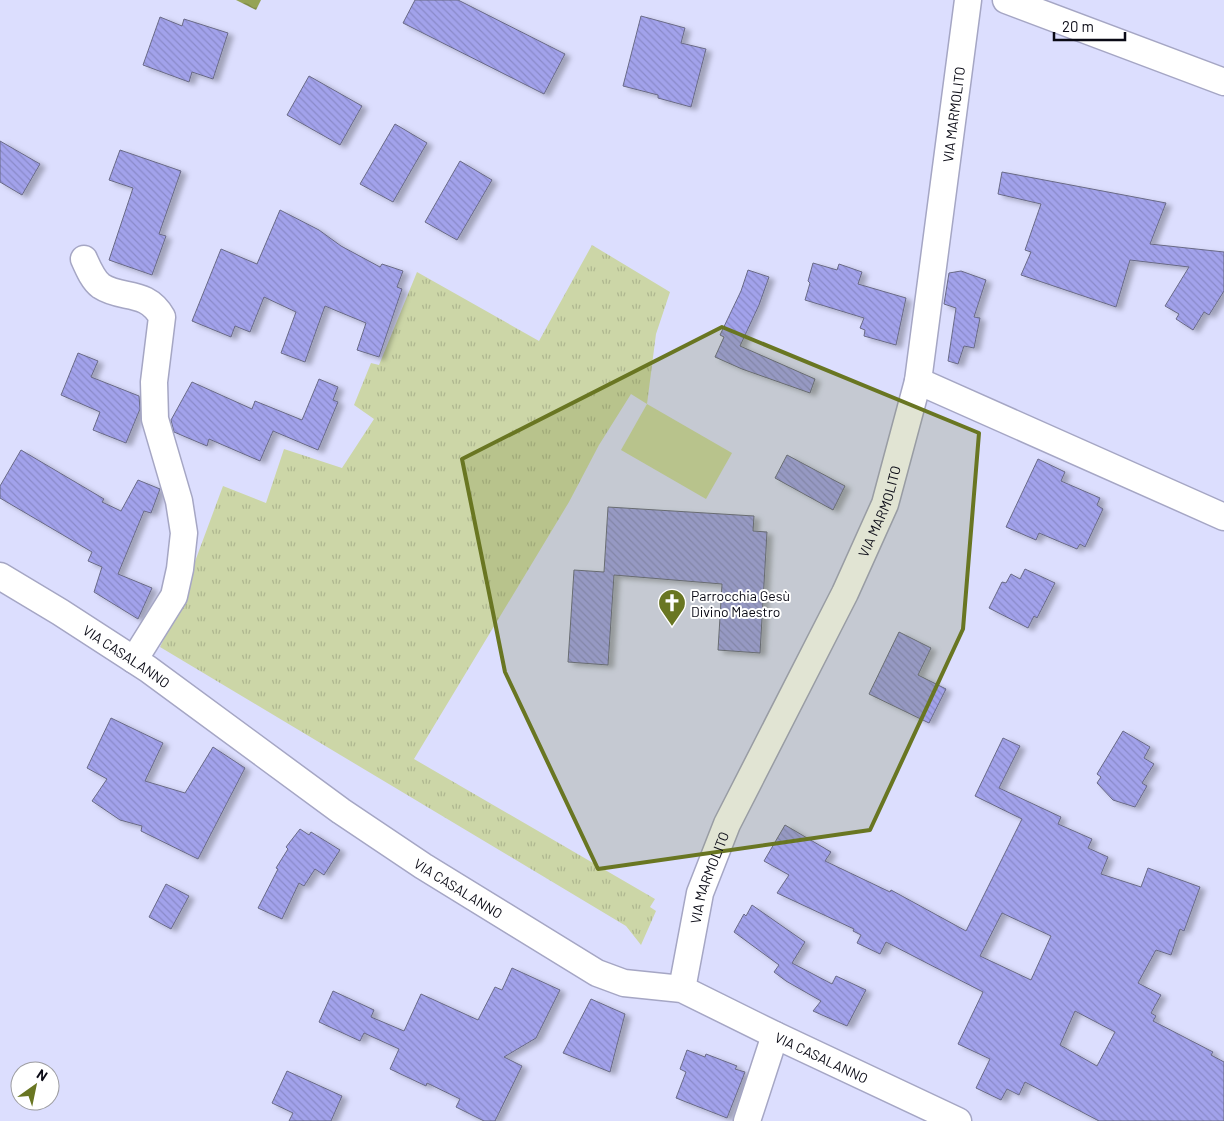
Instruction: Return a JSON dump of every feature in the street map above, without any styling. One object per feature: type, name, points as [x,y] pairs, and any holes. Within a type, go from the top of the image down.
[{"type":"street","name":"VIA MARMOLITO","points":[[682,989],[700,893],[727,824],[845,593],[885,504],[918,381],[968,0]]},
{"type":"street","points":[[1006,0],[1224,82]]},
{"type":"street","points":[[84,259],[90,272],[101,285],[115,291],[136,296],[148,302],[158,309],[162,317],[154,382],[155,419],[179,501],[184,533],[180,569],[174,596],[134,660]]},
{"type":"street","points":[[918,381],[1224,517]]},
{"type":"street","name":"VIA CASALANNO","points":[[0,576],[134,660],[341,811],[423,866],[597,973],[624,983],[682,989],[958,1121]]},
{"type":"street","points":[[747,1121],[775,1035]]},
{"type":"highlighted area","points":[[722,327],[979,433],[963,629],[870,830],[598,869],[505,672],[462,459]]},
{"type":"green space","points":[[592,245],[670,292],[656,334],[647,404],[631,394],[599,445],[569,502],[414,759],[655,899],[650,907],[656,911],[641,945],[626,926],[160,647],[174,618],[223,486],[266,503],[284,449],[342,468],[374,419],[354,405],[371,363],[379,365],[417,272],[539,341]]},
{"type":"green space","points":[[647,404],[732,453],[706,499],[621,450]]},
{"type":"water","points":[[236,0],[261,0],[256,10]]},
{"type":"building","points":[[415,0],[458,0],[565,54],[544,94],[403,23]]},
{"type":"building","points":[[641,16],[685,28],[681,43],[706,49],[691,107],[658,98],[658,95],[623,86]]},
{"type":"building","points":[[160,17],[182,26],[184,19],[228,33],[213,79],[192,72],[189,82],[143,65]]},
{"type":"building","points":[[309,76],[362,106],[340,145],[287,115]]},
{"type":"building","points":[[395,124],[427,143],[393,202],[360,184]]},
{"type":"building","points":[[0,141],[40,164],[22,195],[0,182]]},
{"type":"building","points":[[120,150],[181,171],[159,234],[166,236],[152,275],[109,260],[133,188],[109,180]]},
{"type":"building","points":[[460,161],[492,180],[457,240],[425,222]]},
{"type":"building","points":[[1002,172],[1166,203],[1150,244],[1224,252],[1224,291],[1209,315],[1204,312],[1193,330],[1176,319],[1179,314],[1165,306],[1189,267],[1130,260],[1116,307],[1021,275],[1031,252],[1025,250],[1041,204],[998,194]]},
{"type":"building","points":[[280,210],[319,230],[341,246],[380,267],[382,264],[403,271],[397,287],[402,289],[379,357],[357,350],[366,323],[325,306],[305,362],[281,353],[296,312],[264,297],[250,332],[235,326],[231,337],[192,321],[221,249],[257,264]]},
{"type":"building","points":[[813,263],[837,270],[839,264],[862,272],[858,284],[906,298],[896,345],[864,336],[865,330],[860,328],[864,318],[805,300]]},
{"type":"building","points":[[748,270],[769,277],[759,305],[740,346],[815,379],[810,393],[742,369],[715,357],[724,337],[720,335],[741,291]]},
{"type":"building","points":[[961,271],[986,280],[974,317],[980,318],[974,348],[964,346],[958,364],[948,361],[956,308],[944,304],[949,273]]},
{"type":"building","points":[[78,353],[98,361],[91,377],[139,396],[140,409],[126,443],[93,430],[100,412],[61,395]]},
{"type":"building","points":[[319,379],[338,387],[333,400],[338,402],[318,450],[273,431],[260,461],[209,439],[207,446],[174,432],[171,420],[192,382],[252,409],[255,401],[302,420]]},
{"type":"building","points":[[21,450],[104,499],[102,502],[121,511],[138,480],[160,489],[151,513],[144,511],[118,574],[152,588],[138,619],[94,592],[102,567],[88,561],[92,552],[0,498],[0,486]]},
{"type":"building","points":[[787,455],[845,486],[833,510],[775,478]]},
{"type":"building","points":[[1038,459],[1065,472],[1061,481],[1100,498],[1097,505],[1103,509],[1085,547],[1080,544],[1077,549],[1039,533],[1036,540],[1006,527]]},
{"type":"building","points":[[608,507],[754,516],[753,531],[767,532],[760,653],[718,650],[722,584],[614,575],[608,665],[568,662],[574,570],[604,572]]},
{"type":"building","points":[[1025,569],[1055,583],[1037,618],[1034,616],[1028,628],[989,608],[1002,582],[1006,583],[1011,574],[1020,579]]},
{"type":"building","points":[[899,632],[931,648],[918,675],[946,689],[929,723],[869,694]]},
{"type":"building","points":[[111,718],[163,743],[145,781],[185,793],[213,747],[245,768],[198,859],[141,831],[142,826],[120,820],[92,801],[107,779],[87,768]]},
{"type":"building","points":[[1123,731],[1150,747],[1144,758],[1154,764],[1142,783],[1147,786],[1135,807],[1113,800],[1097,783],[1101,777],[1097,774]]},
{"type":"building","points":[[1003,738],[1020,746],[999,788],[1061,817],[1058,824],[1092,839],[1088,848],[1108,857],[1101,874],[1141,887],[1148,868],[1200,887],[1184,931],[1180,929],[1171,955],[1156,950],[1138,983],[1161,995],[1151,1013],[1156,1016],[1153,1021],[1213,1052],[1211,1055],[1224,1062],[1224,1121],[1099,1121],[1025,1082],[1019,1095],[1007,1089],[1001,1100],[976,1088],[990,1059],[958,1044],[983,992],[886,942],[880,954],[857,943],[861,935],[853,931],[854,929],[777,893],[789,875],[764,861],[785,825],[831,852],[825,861],[890,892],[891,890],[966,931],[1022,819],[975,796]],"holes":[[[1002,913],[1051,936],[1031,980],[980,956]],[[1075,1011],[1115,1032],[1097,1066],[1060,1045]]]},
{"type":"building","points":[[300,829],[309,835],[311,832],[340,850],[324,875],[315,869],[304,886],[299,883],[282,919],[258,908],[278,869],[276,868],[288,849],[286,847]]},
{"type":"building","points":[[166,884],[189,896],[171,929],[149,917]]},
{"type":"building","points":[[752,905],[805,942],[792,963],[832,984],[836,976],[866,990],[847,1026],[813,1011],[821,1001],[774,972],[779,965],[734,932],[744,914],[746,916]]},
{"type":"building","points":[[512,968],[560,990],[536,1038],[504,1057],[522,1066],[495,1121],[484,1121],[456,1107],[460,1099],[427,1083],[426,1086],[390,1069],[399,1049],[364,1033],[360,1041],[319,1022],[333,991],[374,1010],[371,1017],[404,1031],[421,994],[478,1020],[495,987],[502,990]]},
{"type":"building","points":[[591,999],[625,1014],[610,1072],[563,1053]]},
{"type":"building","points":[[687,1050],[705,1057],[706,1054],[737,1066],[735,1069],[745,1072],[727,1118],[676,1098],[686,1072],[680,1069]]},
{"type":"building","points":[[287,1071],[342,1096],[331,1121],[289,1121],[293,1113],[272,1103]]},
{"type":"place","name":"Parrocchia Gesù Divino Maestro","points":[[672,627]]}]
